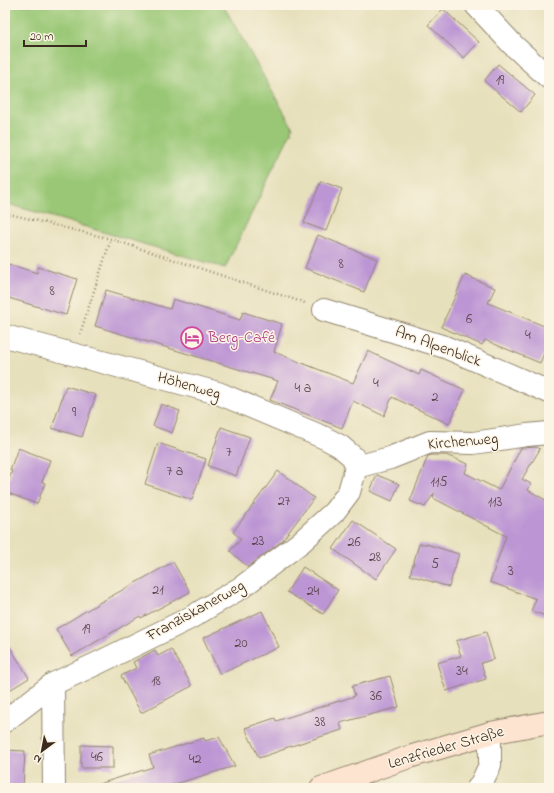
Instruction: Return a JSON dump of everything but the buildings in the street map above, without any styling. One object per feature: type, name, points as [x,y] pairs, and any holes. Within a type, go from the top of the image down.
[{"type":"street","points":[[476,5],[513,45],[549,78]]},
{"type":"street","name":"Am Alpenblick","points":[[324,310],[445,347],[549,392]]},
{"type":"street","name":"Höhenweg","points":[[5,336],[218,393],[325,438],[340,446],[353,457],[356,467]]},
{"type":"street","name":"Kirchenweg","points":[[356,467],[390,458],[430,442],[473,443],[549,433]]},
{"type":"street","name":"Franziskanerweg","points":[[5,721],[53,684],[190,618],[242,587],[301,542],[334,512],[349,492],[356,467]]},
{"type":"street","points":[[53,684],[54,788]]},
{"type":"street","name":"Lenzfrieder Straße","points":[[322,788],[409,757],[490,733],[549,722]]},
{"type":"street","points":[[478,788],[490,765],[490,733]]},
{"type":"path","points":[[5,213],[110,239],[324,310]]},
{"type":"path","points":[[74,354],[110,239]]},
{"type":"green space","points":[[5,5],[223,5],[293,128],[225,268],[5,203]]},
{"type":"place","name":"Berg-Café","points":[[192,338]]}]
